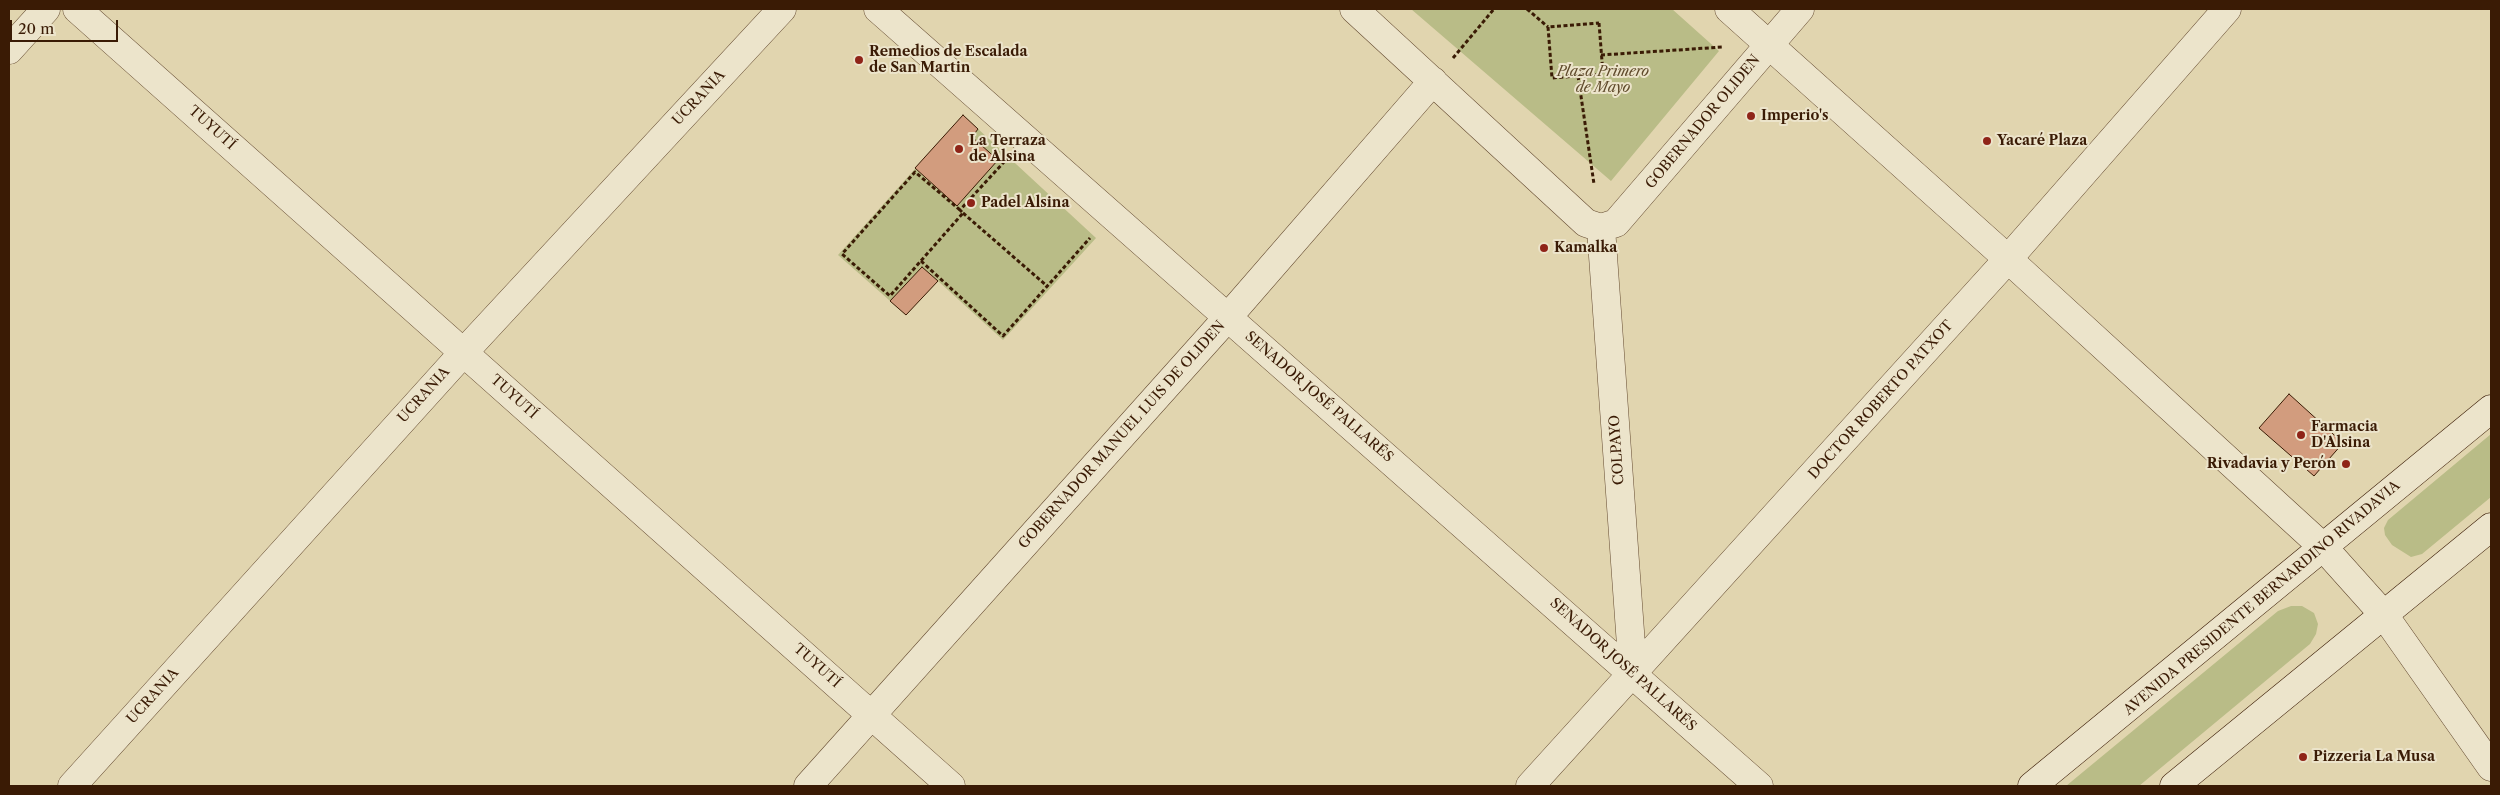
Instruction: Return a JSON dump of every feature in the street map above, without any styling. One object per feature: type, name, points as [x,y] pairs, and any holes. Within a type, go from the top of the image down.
[{"type":"street","points":[[9,50],[46,9]]},
{"type":"street","name":"TUYUTÍ","points":[[77,9],[951,786]]},
{"type":"street","name":"UCRANIA","points":[[72,786],[464,352],[782,9]]},
{"type":"street","name":"SENADOR JOSÉ PALLARÉS","points":[[878,9],[1759,786]]},
{"type":"street","points":[[1354,9],[1586,223],[1601,228]]},
{"type":"street","points":[[1729,9],[2008,259],[2324,548],[2384,615],[2491,767]]},
{"type":"street","name":"GOBERNADOR OLIDEN","points":[[1601,228],[1616,223],[1800,9]]},
{"type":"street","name":"DOCTOR ROBERTO PATXOT","points":[[1530,786],[2008,259],[2227,9]]},
{"type":"street","name":"GOBERNADOR MANUEL LUIS DE OLIDEN","points":[[808,786],[1228,317],[1433,81]]},
{"type":"street","name":"COLPAYO","points":[[1601,228],[1633,673]]},
{"type":"street","name":"AVENIDA PRESIDENTE BERNARDINO RIVADAVIA","points":[[2032,786],[2491,409]]},
{"type":"street","points":[[2174,786],[2491,527]]},
{"type":"path","points":[[1433,81],[1494,9]]},
{"type":"path","points":[[1527,9],[1548,27],[1552,78],[1603,74],[1599,23],[1548,27]]},
{"type":"path","points":[[1601,55],[1769,44]]},
{"type":"path","points":[[1578,76],[1601,228]]},
{"type":"path","points":[[1000,155],[1006,160],[962,212],[890,296],[842,254],[915,172],[962,212],[1047,286]]},
{"type":"path","points":[[920,261],[1004,336],[1091,238],[1084,231]]},
{"type":"green space","name":"Plaza Primero de Mayo","points":[[1411,9],[1672,9],[1719,51],[1611,181]]},
{"type":"green space","name":"Padel Alsina","points":[[963,115],[1096,238],[1003,340],[938,281],[906,315],[838,255]]},
{"type":"green space","points":[[2491,434],[2491,497],[2422,554],[2411,557],[2392,545],[2385,535],[2384,528],[2388,520]]},
{"type":"green space","points":[[2291,606],[2302,606],[2314,613],[2318,624],[2316,634],[2310,644],[2139,786],[2066,786],[2278,611]]},
{"type":"building","name":"La Terraza de Alsina","points":[[963,115],[978,129],[972,137],[998,160],[957,206],[915,168]]},
{"type":"building","points":[[922,267],[938,281],[906,315],[890,301]]},
{"type":"building","name":"Farmacia D'Alsina","points":[[2289,394],[2343,443],[2314,476],[2259,428]]},
{"type":"place","name":"Remedios de Escalada de San Martin","points":[[859,60]]},
{"type":"place","name":"Imperio's","points":[[1751,116]]},
{"type":"place","name":"Yacaré Plaza","points":[[1987,141]]},
{"type":"place","name":"La Terraza de Alsina","points":[[959,149]]},
{"type":"place","name":"Padel Alsina","points":[[971,203]]},
{"type":"place","name":"Kamalka","points":[[1544,248]]},
{"type":"place","name":"Farmacia D'Alsina","points":[[2301,435]]},
{"type":"place","name":"Rivadavia y Perón","points":[[2346,464]]},
{"type":"place","name":"Pizzeria La Musa","points":[[2303,757]]}]
